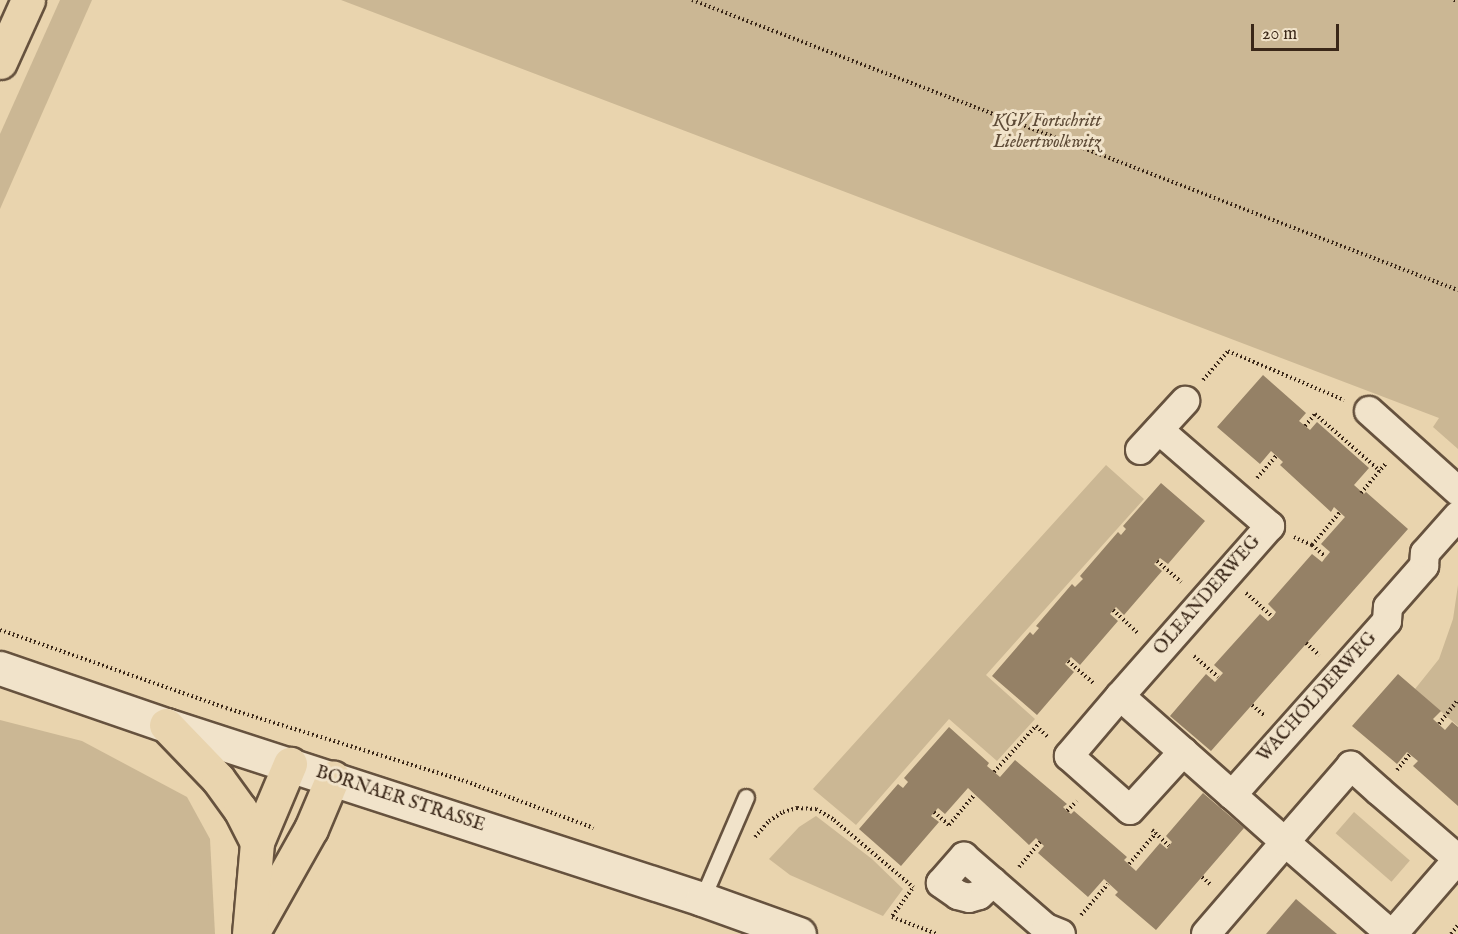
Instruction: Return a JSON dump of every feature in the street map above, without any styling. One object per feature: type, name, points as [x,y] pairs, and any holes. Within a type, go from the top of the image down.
[{"type":"main road","points":[[0,62],[28,0]]},
{"type":"main road","name":"BORNAER STRASSE","points":[[0,668],[166,725],[333,777],[702,898],[800,934]]},
{"type":"main road","points":[[166,725],[218,779],[240,809],[257,842]]},
{"type":"main road","points":[[251,934],[257,842],[290,764]]},
{"type":"main road","points":[[251,934],[311,829],[333,777]]},
{"type":"street","points":[[1140,450],[1185,401]]},
{"type":"street","points":[[1369,411],[1458,491]]},
{"type":"street","name":"OLEANDERWEG","points":[[1069,756],[1270,526],[1159,430]]},
{"type":"street","name":"WACHOLDERWEG","points":[[1232,795],[1387,621],[1388,607],[1424,566],[1425,553],[1458,516]]},
{"type":"street","points":[[1120,696],[1285,842],[1392,934],[1458,859],[1351,766],[1285,842],[1206,934]]},
{"type":"street","points":[[1069,756],[1130,810],[1183,752]]},
{"type":"street","points":[[941,883],[964,857],[1046,928],[1071,925]]},
{"type":"lane","points":[[702,898],[746,796]]},
{"type":"path","points":[[692,0],[1458,290]]},
{"type":"path","points":[[1454,0],[1458,2]]},
{"type":"path","points":[[1185,401],[1228,351],[1369,411]]},
{"type":"path","points":[[1305,426],[1315,414],[1380,471]]},
{"type":"path","points":[[1362,493],[1404,443]]},
{"type":"path","points":[[1312,544],[1340,512]]},
{"type":"path","points":[[1270,526],[1283,528],[1295,538],[1312,544],[1326,557]]},
{"type":"path","points":[[0,630],[226,708],[462,780],[606,832]]},
{"type":"path","points":[[1439,724],[1458,700]]},
{"type":"path","points":[[994,772],[1036,726],[1069,756]]},
{"type":"path","points":[[1405,760],[1410,754]]},
{"type":"path","points":[[934,812],[950,825],[975,795]]},
{"type":"path","points":[[769,821],[783,812],[797,808],[816,809],[834,820],[914,887],[928,890],[941,883]]},
{"type":"path","points":[[1129,864],[1156,833]]},
{"type":"path","points":[[1071,925],[1108,884]]},
{"type":"path","points":[[914,887],[892,917],[937,934]]},
{"type":"path","points":[[1451,934],[1458,925]]},
{"type":"green space","points":[[60,0],[92,0],[0,209],[0,134]]},
{"type":"green space","name":"KGV Fortschritt Liebertwolkwitz","points":[[341,0],[1458,0],[1458,449],[1433,427],[1439,418]]},
{"type":"green space","points":[[1106,465],[1144,499],[986,675],[1035,719],[997,761],[949,719],[856,825],[813,789]]},
{"type":"green space","points":[[1458,585],[1458,726],[1415,689],[1439,659],[1453,619]]},
{"type":"green space","points":[[0,720],[82,741],[187,797],[210,839],[215,934],[0,934]]},
{"type":"green space","points":[[1354,812],[1410,861],[1391,882],[1336,833]]},
{"type":"green space","points":[[816,816],[872,859],[903,889],[883,916],[790,875],[769,859],[799,827]]},
{"type":"building","points":[[1263,375],[1306,413],[1299,421],[1310,430],[1317,422],[1369,468],[1354,485],[1364,494],[1366,492],[1408,529],[1211,751],[1170,716],[1206,674],[1215,682],[1223,673],[1214,665],[1260,614],[1268,621],[1273,617],[1276,612],[1268,604],[1312,554],[1322,562],[1330,552],[1321,544],[1345,517],[1334,507],[1331,512],[1280,465],[1283,462],[1271,451],[1260,464],[1217,427]]},
{"type":"building","points":[[1161,483],[1205,521],[1168,564],[1160,558],[1154,564],[1162,571],[1124,615],[1116,607],[1113,610],[1110,614],[1118,621],[1080,665],[1071,657],[1065,664],[1074,672],[1037,715],[992,676],[1030,632],[1033,635],[1039,628],[1036,626],[1072,584],[1075,587],[1083,579],[1080,576],[1118,532],[1121,535],[1126,529],[1123,526]]},
{"type":"building","points":[[1398,674],[1441,711],[1433,719],[1445,730],[1452,722],[1458,727],[1458,806],[1413,766],[1418,761],[1407,752],[1397,764],[1352,726]]},
{"type":"building","points":[[949,727],[989,763],[987,766],[1000,777],[1015,760],[1067,804],[1063,807],[1067,811],[1071,814],[1074,811],[1127,857],[1124,860],[1136,871],[1160,843],[1167,849],[1172,842],[1166,836],[1203,793],[1244,828],[1156,930],[1115,895],[1118,892],[1104,879],[1088,897],[1038,853],[1044,846],[1036,838],[1029,845],[968,788],[945,814],[938,808],[931,816],[939,822],[901,866],[859,829],[898,784],[903,788],[908,782],[904,778]]},
{"type":"building","points":[[1296,899],[1337,934],[1266,934]]}]
